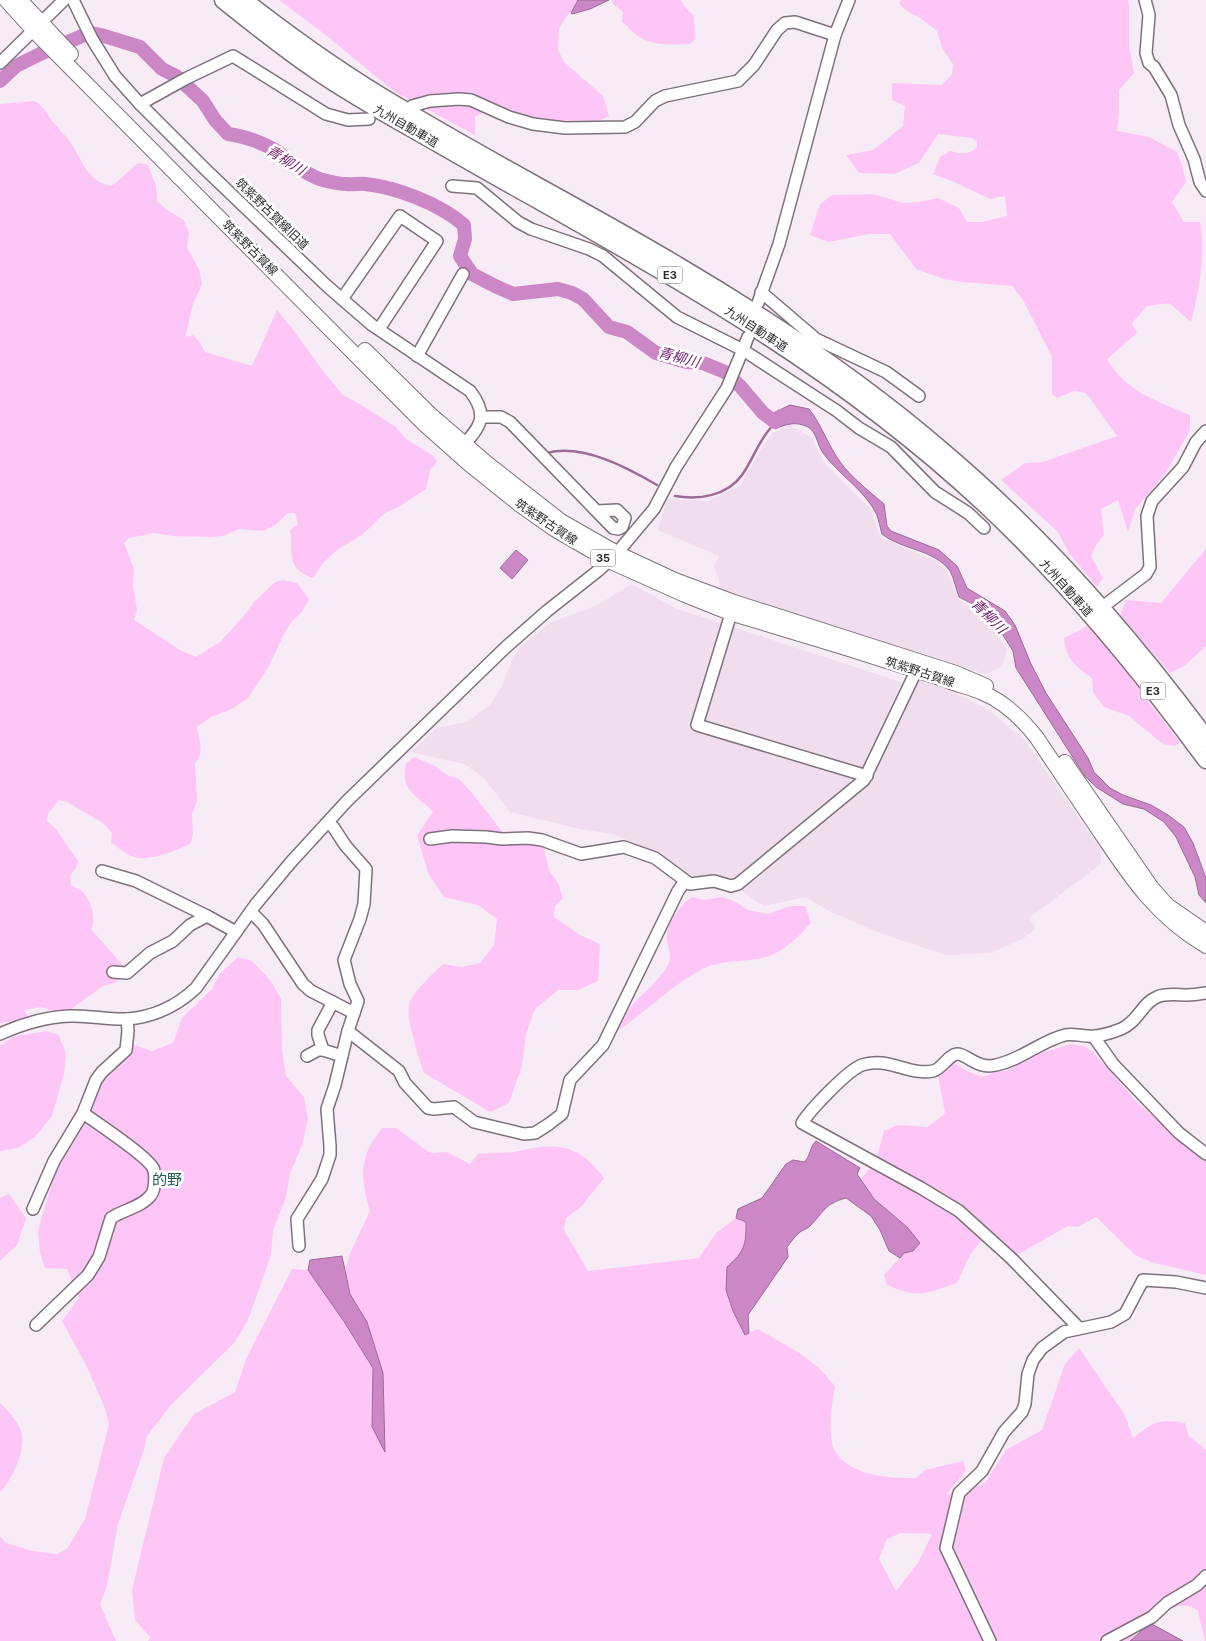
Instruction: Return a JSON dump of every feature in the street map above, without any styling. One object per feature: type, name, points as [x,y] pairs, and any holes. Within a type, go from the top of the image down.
[{"type":"highway","name":"九州自動車道","points":[[223,0],[318,72],[370,105],[670,276],[768,336],[874,411],[936,461],[1085,599],[1106,614],[1148,662],[1206,738]]},
{"type":"highway","name":"九州自動車道","points":[[244,0],[334,66],[400,108],[679,266],[785,332],[829,362],[945,453],[1035,536],[1085,599]]},
{"type":"highway","name":"九州自動車道","points":[[1106,614],[1137,670],[1206,760]]},
{"type":"main road","name":"筑紫野古賀線","points":[[6,0],[57,47],[424,424],[460,449],[520,505],[554,529],[613,557],[663,586],[919,666],[984,693],[1012,711],[1037,738],[1128,873],[1152,904],[1171,921],[1206,946]]},
{"type":"main road","name":"筑紫野古賀線","points":[[20,0],[37,27]]},
{"type":"main road","name":"筑紫野古賀線","points":[[919,666],[956,673],[991,688],[1022,708],[1035,721],[1059,754],[1152,888],[1168,905],[1206,932]]},
{"type":"street","points":[[0,63],[64,0]]},
{"type":"street","name":"筑紫野古賀線旧道","points":[[73,0],[90,34],[115,76],[140,104],[276,238],[342,299],[378,329],[470,391],[477,401],[481,417]]},
{"type":"street","points":[[849,0],[835,35],[779,244],[759,298],[816,338],[886,372],[919,396]]},
{"type":"street","points":[[1145,0],[1149,15],[1146,54],[1149,63],[1154,67],[1171,95],[1179,125],[1194,159],[1200,182],[1206,191]]},
{"type":"street","points":[[412,106],[430,101],[471,100],[509,117],[533,124],[565,128],[625,127],[635,122],[655,101],[664,96],[738,81],[754,65],[777,30],[785,23],[795,22],[835,35]]},
{"type":"street","points":[[140,104],[175,84],[233,56],[326,114],[348,120],[369,120]]},
{"type":"street","points":[[452,186],[477,188],[518,222],[531,229],[589,249],[603,256],[677,316],[743,350],[837,411],[859,428],[891,447],[935,492],[968,513],[984,528]]},
{"type":"street","points":[[342,299],[400,216],[438,241],[378,329]]},
{"type":"street","points":[[417,356],[463,274]]},
{"type":"street","points":[[0,1034],[26,1023],[50,1018],[80,1016],[127,1019],[154,1014],[166,1009],[196,988],[251,912],[291,862],[328,822],[506,646],[613,557],[654,509],[676,467],[727,388],[748,337]]},
{"type":"street","points":[[460,449],[478,428],[481,417],[501,417],[510,422],[597,511]]},
{"type":"street","points":[[1106,614],[1146,574],[1150,567],[1147,516],[1152,501],[1183,467],[1196,442],[1206,431]]},
{"type":"street","points":[[732,608],[697,725],[867,776]]},
{"type":"street","points":[[430,839],[452,836],[502,839],[528,838],[542,840],[581,854],[624,847],[655,858],[685,881],[695,884],[714,881],[731,886],[738,884],[864,780],[919,666]]},
{"type":"street","points":[[299,1246],[297,1220],[322,1178],[330,1155],[327,1109],[358,1001],[350,984],[344,960],[364,904],[366,869],[328,822]]},
{"type":"street","points":[[102,872],[136,881],[236,932]]},
{"type":"street","points":[[348,1031],[399,1071],[405,1083],[428,1108],[454,1107],[474,1122],[516,1133],[535,1133],[562,1114],[565,1094],[570,1080],[603,1045],[678,891],[685,881]]},
{"type":"street","points":[[251,912],[263,924],[303,984],[311,991],[354,1013]]},
{"type":"street","points":[[113,972],[127,973],[150,953],[173,942],[190,925],[207,916]]},
{"type":"street","points":[[1079,1328],[1011,1258],[959,1211],[802,1123],[841,1080],[860,1066],[876,1062],[918,1071],[933,1071],[941,1067],[955,1054],[960,1054],[986,1067],[994,1066],[1067,1034],[1094,1037],[1128,1026],[1151,1000],[1157,996],[1206,993]]},
{"type":"street","points":[[323,1050],[318,1030],[333,1002]]},
{"type":"street","points":[[33,1209],[54,1161],[83,1113],[96,1080],[126,1050],[127,1019]]},
{"type":"street","points":[[1094,1037],[1113,1064],[1145,1098],[1179,1132],[1206,1154]]},
{"type":"street","points":[[307,1056],[318,1050],[323,1050],[342,1056]]},
{"type":"street","points":[[36,1325],[88,1275],[99,1257],[111,1218],[146,1200],[153,1193],[153,1168],[141,1156],[83,1113]]},
{"type":"street","points":[[990,1641],[946,1548],[960,1494],[982,1471],[1004,1432],[1022,1412],[1025,1404],[1028,1374],[1033,1360],[1042,1348],[1064,1332],[1121,1318],[1143,1280],[1176,1282],[1206,1288]]},
{"type":"street","points":[[1107,1641],[1152,1617],[1167,1603],[1206,1576]]},
{"type":"shaded area","points":[[279,0],[581,0],[566,17],[559,29],[558,50],[564,62],[603,96],[609,116],[599,121],[556,124],[530,117],[514,116],[494,107],[475,117],[475,135],[395,92]]},
{"type":"shaded area","points":[[612,0],[681,0],[694,16],[695,39],[690,44],[677,45],[650,42],[636,34],[622,22],[623,12],[614,5]]},
{"type":"shaded area","points":[[901,0],[1128,0],[1129,45],[1134,73],[1119,90],[1117,131],[1149,137],[1177,152],[1186,182],[1172,202],[1184,222],[1200,222],[1202,259],[1197,298],[1191,322],[1169,303],[1147,306],[1132,323],[1137,333],[1107,359],[1123,380],[1133,388],[1154,400],[1190,415],[1190,430],[1165,474],[1136,508],[1128,532],[1118,500],[1101,509],[1104,535],[1096,545],[1091,556],[1103,578],[1097,587],[1069,553],[1058,532],[1001,480],[1025,463],[1043,462],[1117,436],[1086,393],[1074,391],[1057,398],[1052,394],[1052,357],[1023,300],[1012,286],[944,279],[916,269],[890,234],[869,234],[828,242],[810,235],[820,204],[832,195],[873,194],[903,203],[938,198],[959,208],[967,222],[982,222],[1007,216],[1005,196],[990,199],[933,174],[940,157],[950,151],[964,153],[974,150],[977,147],[977,141],[972,138],[938,134],[919,163],[894,174],[859,173],[846,155],[873,150],[903,126],[905,106],[892,100],[892,83],[942,85],[952,74],[953,64],[942,48],[937,31],[899,4]]},
{"type":"shaded area","points":[[34,101],[43,107],[52,121],[68,139],[90,174],[96,179],[112,186],[138,163],[148,165],[156,186],[157,201],[167,210],[184,220],[189,233],[187,247],[199,269],[202,284],[193,304],[185,338],[193,335],[205,352],[252,366],[277,310],[343,395],[396,427],[406,439],[434,456],[437,462],[430,470],[426,489],[400,506],[385,513],[362,535],[337,550],[323,563],[313,578],[298,570],[292,560],[290,530],[298,524],[295,513],[288,513],[275,525],[263,531],[239,529],[223,536],[210,537],[174,536],[154,533],[129,538],[124,543],[134,569],[133,586],[137,610],[134,620],[180,650],[196,657],[220,642],[254,602],[275,582],[283,580],[297,583],[309,599],[302,612],[292,621],[268,668],[248,698],[232,709],[211,717],[197,727],[201,750],[195,763],[197,801],[192,814],[193,835],[190,844],[158,856],[135,857],[111,843],[112,833],[103,823],[67,802],[59,800],[48,814],[47,821],[56,829],[78,861],[76,868],[70,875],[71,885],[82,891],[88,899],[93,914],[91,929],[127,970],[115,983],[103,986],[63,1015],[41,1007],[24,1010],[29,1019],[0,1023],[0,104]]},
{"type":"shaded area","points":[[790,425],[812,438],[824,463],[870,508],[881,538],[939,562],[947,572],[959,600],[982,614],[1007,649],[1002,667],[985,674],[720,592],[719,579],[714,567],[719,556],[658,530],[667,499],[708,501],[740,486],[764,444],[773,433]]},
{"type":"shaded area","points":[[1206,549],[1206,646],[1184,666],[1170,673],[1120,616],[1126,600],[1161,603]]},
{"type":"shaded area","points":[[631,584],[677,609],[901,682],[859,780],[736,878],[694,882],[647,849],[614,834],[579,829],[510,812],[483,777],[464,764],[411,752],[437,728],[467,722],[489,706],[502,686],[513,657],[523,644],[552,622],[598,605]]},
{"type":"shaded area","points":[[1088,626],[1113,653],[1180,742],[1175,746],[1163,744],[1129,716],[1104,707],[1093,692],[1092,678],[1081,670],[1069,657],[1064,638]]},
{"type":"shaded area","points":[[917,679],[952,691],[989,710],[1026,742],[1101,850],[1101,864],[1029,918],[1036,929],[1022,939],[991,953],[946,955],[880,933],[829,911],[806,897],[764,906],[737,888],[867,782]]},
{"type":"shaded area","points":[[414,757],[435,766],[447,775],[459,779],[508,839],[543,845],[549,870],[558,883],[563,898],[555,906],[554,917],[580,935],[600,944],[598,981],[578,990],[558,990],[535,1009],[526,1034],[522,1066],[509,1103],[490,1112],[424,1073],[409,1020],[409,1005],[414,995],[443,964],[462,967],[480,963],[494,945],[497,919],[478,905],[444,897],[428,873],[417,835],[433,812],[413,794],[407,785],[405,779],[406,763]]},
{"type":"shaded area","points":[[692,897],[704,900],[722,897],[736,902],[748,910],[768,914],[790,906],[805,906],[811,923],[791,943],[773,954],[758,959],[707,967],[688,977],[616,1032],[627,1012],[659,978],[668,965],[670,958],[667,933],[671,921],[683,905]]},
{"type":"shaded area","points":[[238,957],[252,961],[271,981],[281,999],[282,1050],[286,1076],[304,1097],[308,1119],[302,1145],[290,1174],[286,1197],[273,1231],[271,1255],[248,1320],[235,1342],[171,1405],[147,1436],[144,1450],[118,1524],[107,1586],[100,1604],[116,1641],[0,1641],[0,1536],[6,1543],[32,1551],[57,1554],[67,1549],[85,1519],[109,1424],[104,1406],[87,1367],[62,1321],[79,1298],[67,1269],[45,1268],[40,1253],[38,1231],[56,1169],[94,1089],[126,1042],[152,1051],[173,1043],[182,1018],[212,989],[220,974]]},
{"type":"shaded area","points":[[46,1031],[59,1035],[66,1054],[64,1074],[52,1116],[35,1137],[18,1148],[0,1151],[0,1046],[12,1037]]},
{"type":"shaded area","points":[[1071,1044],[1083,1046],[1092,1051],[1136,1101],[1206,1162],[1206,1275],[1151,1262],[1135,1255],[1096,1217],[1078,1227],[1068,1226],[1015,1256],[984,1237],[970,1255],[957,1283],[937,1290],[915,1293],[887,1285],[884,1275],[904,1253],[907,1227],[874,1199],[861,1179],[876,1161],[884,1131],[898,1125],[928,1127],[945,1113],[937,1070],[954,1063],[969,1072],[983,1077],[998,1071],[1006,1071],[1038,1054]]},
{"type":"shaded area","points":[[382,1128],[396,1128],[430,1153],[447,1152],[470,1164],[478,1154],[514,1152],[545,1147],[565,1148],[581,1155],[604,1178],[581,1207],[566,1218],[564,1230],[588,1271],[699,1258],[716,1233],[736,1218],[746,1222],[746,1236],[743,1247],[738,1256],[727,1267],[745,1335],[758,1329],[801,1354],[819,1368],[835,1386],[831,1419],[833,1445],[842,1460],[861,1471],[883,1476],[916,1478],[925,1470],[963,1461],[966,1470],[946,1495],[985,1483],[1006,1450],[1042,1430],[1065,1364],[1079,1348],[1125,1415],[1133,1438],[1151,1425],[1162,1421],[1185,1423],[1189,1436],[1206,1450],[1206,1641],[1198,1611],[1191,1607],[1180,1606],[1164,1612],[1148,1623],[1129,1641],[148,1641],[150,1637],[135,1620],[132,1590],[164,1458],[194,1414],[235,1392],[246,1359],[292,1269],[308,1270],[343,1320],[373,1368],[372,1427],[385,1450],[384,1421],[367,1322],[350,1294],[345,1272],[351,1251],[370,1211],[364,1184],[364,1163],[367,1152]],"holes":[[[901,1533],[932,1534],[918,1563],[896,1591],[879,1559],[887,1539]]]},
{"type":"shaded area","points":[[9,1194],[26,1218],[17,1245],[0,1261],[0,1198]]},
{"type":"shaded area","points":[[0,1403],[17,1423],[21,1431],[22,1446],[14,1472],[0,1492]]},
{"type":"water","points":[[578,0],[609,0],[590,9],[572,14]]},
{"type":"water","points":[[790,405],[809,409],[845,468],[861,485],[884,504],[887,526],[891,531],[939,550],[957,566],[967,588],[1005,611],[1015,625],[1031,664],[1046,693],[1088,758],[1094,772],[1110,788],[1151,805],[1184,827],[1193,843],[1206,878],[1206,903],[1199,895],[1195,877],[1176,837],[1164,822],[1144,809],[1123,804],[1096,787],[1084,775],[1016,668],[1013,651],[1003,635],[977,606],[959,597],[950,571],[935,558],[882,534],[877,515],[872,506],[859,490],[829,461],[811,429],[804,425],[795,424],[775,429],[766,418]]},
{"type":"water","points":[[516,550],[528,560],[512,579],[500,568]]},
{"type":"water","points":[[816,1141],[860,1168],[857,1174],[874,1199],[907,1227],[920,1243],[913,1251],[904,1253],[900,1258],[889,1251],[880,1230],[871,1216],[846,1198],[833,1203],[809,1227],[800,1232],[787,1247],[788,1257],[748,1315],[749,1333],[745,1335],[733,1311],[726,1290],[727,1267],[741,1252],[746,1236],[746,1222],[736,1218],[738,1209],[762,1198],[786,1164],[793,1160],[804,1162]]},
{"type":"water","points":[[342,1256],[350,1294],[367,1322],[383,1373],[385,1452],[372,1427],[373,1368],[343,1320],[308,1270],[310,1260]]},
{"type":"water","points":[[1150,1623],[1183,1641],[1130,1641]]},
{"type":"waterway","name":"青柳川","points":[[0,81],[16,66],[91,33],[140,47],[162,69],[176,76],[203,101],[215,120],[228,134],[247,138],[267,146],[304,171],[320,179],[329,182],[363,184],[390,189],[417,198],[443,210],[464,225],[465,239],[460,256],[472,274],[513,294],[558,289],[572,293],[583,299],[609,327],[627,332],[656,353],[687,362],[703,363],[725,372],[763,413],[775,422],[781,416]]},
{"type":"waterway","points":[[675,496],[703,497],[729,488],[742,475],[773,425]]},
{"type":"waterway","points":[[547,453],[575,451],[590,454],[632,471],[657,485]]},
{"type":"district","name":"的野","points":[[167,1180]]}]
